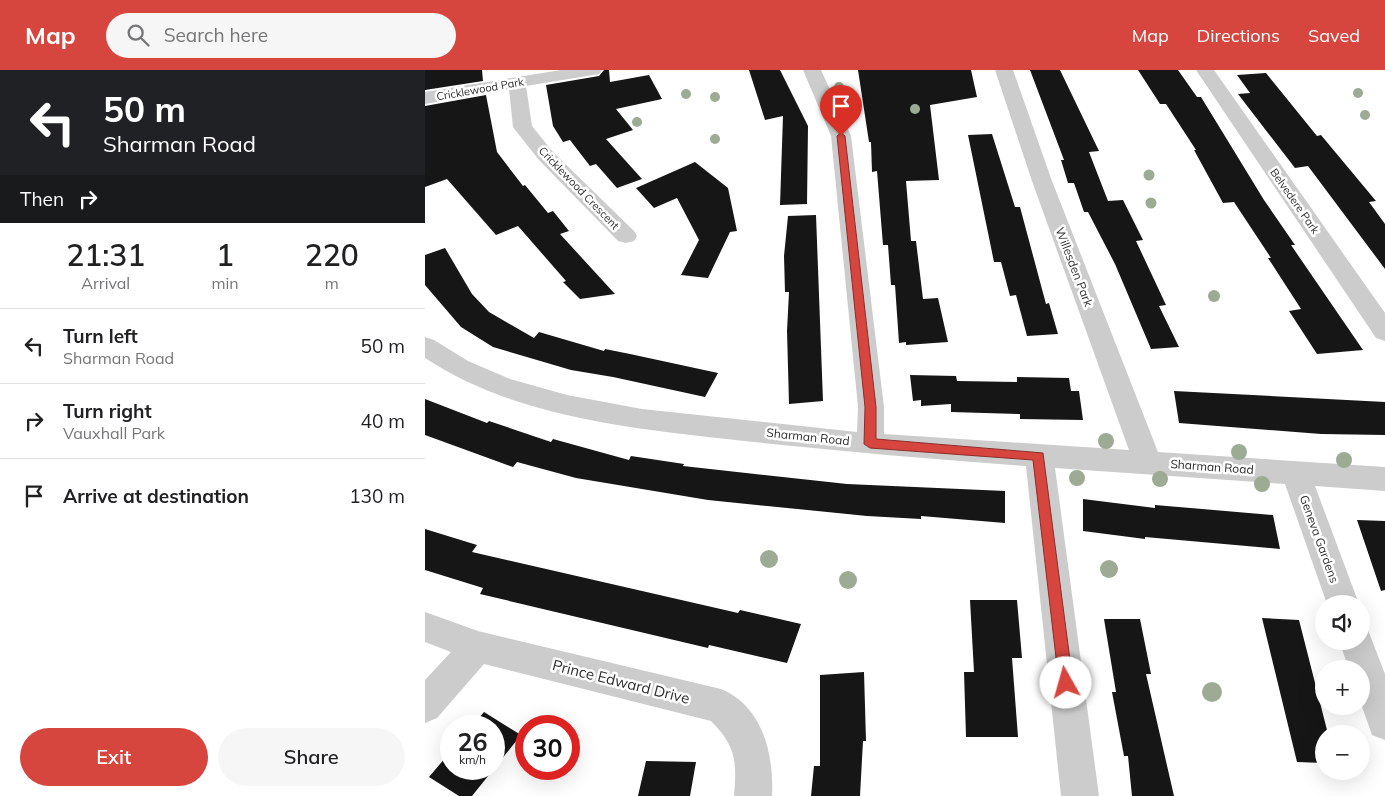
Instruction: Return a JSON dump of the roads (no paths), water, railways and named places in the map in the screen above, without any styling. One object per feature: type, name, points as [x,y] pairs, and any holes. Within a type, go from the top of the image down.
[{"type":"street","name":"Cricklewood Park","points":[[425,98],[593,70]]},
{"type":"street","points":[[812,70],[841,136],[871,407],[870,444]]},
{"type":"street","name":"Willesden Park","points":[[1004,70],[1042,181],[1148,463]]},
{"type":"street","name":"Belvedere Park","points":[[1205,70],[1385,332]]},
{"type":"street","name":"Cricklewood Crescent","points":[[517,83],[523,127],[546,156],[625,236]]},
{"type":"street","name":"Sharman Road","points":[[425,346],[459,368],[503,386],[567,405],[642,419],[870,444],[1385,479]]},
{"type":"street","points":[[1039,456],[1080,796]]},
{"type":"street","name":"Geneva Gardens","points":[[1296,473],[1340,595]]},
{"type":"street","name":"Prince Edward Drive","points":[[425,628],[478,647],[721,706],[735,719],[746,736],[753,754],[755,776],[753,796]]},
{"type":"street","points":[[425,706],[478,647]]},
{"type":"street","points":[[1359,650],[1385,722]]}]
